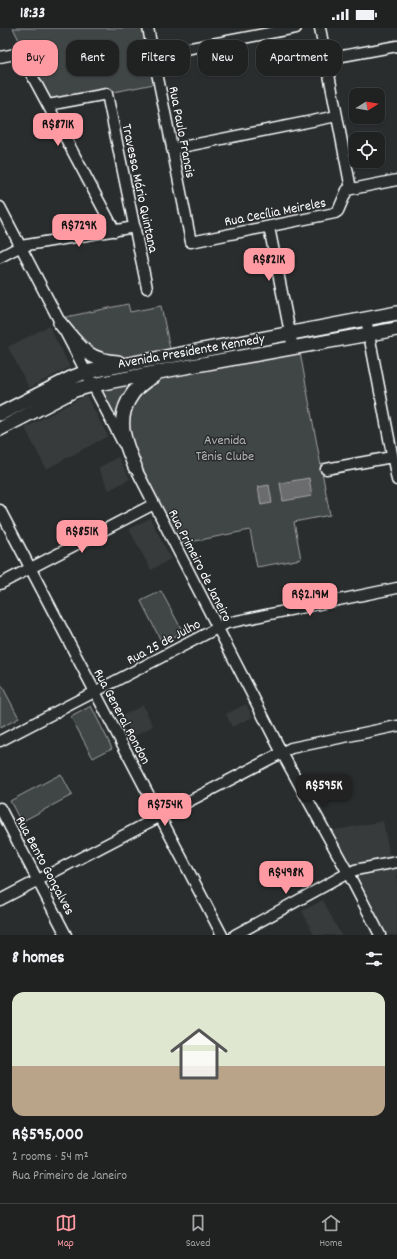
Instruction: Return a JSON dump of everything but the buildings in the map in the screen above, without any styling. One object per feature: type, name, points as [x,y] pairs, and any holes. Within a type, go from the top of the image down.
[{"type":"main road","name":"Avenida Presidente Kennedy","points":[[0,414],[86,372],[397,313]]},
{"type":"main road","points":[[60,323],[86,352],[100,360],[117,362],[158,359]]},
{"type":"main road","name":"Avenida Presidente Kennedy","points":[[0,429],[75,390],[93,384],[397,330]]},
{"type":"main road","points":[[135,467],[123,434],[125,408],[131,395],[141,384],[152,376],[169,370]]},
{"type":"street","name":"Rua Paulo Francis","points":[[148,28],[151,40]]},
{"type":"street","points":[[190,48],[296,28]]},
{"type":"street","points":[[320,28],[322,40]]},
{"type":"street","points":[[342,56],[397,46]]},
{"type":"street","points":[[0,57],[20,53],[116,230]]},
{"type":"street","name":"Rua Paulo Francis","points":[[158,76],[191,242]]},
{"type":"street","points":[[329,76],[351,189],[397,180]]},
{"type":"street","name":"Travessa Mário Quintana","points":[[48,105],[107,94],[147,288]]},
{"type":"street","points":[[172,149],[337,116]]},
{"type":"street","name":"Rua Cecília Meireles","points":[[191,242],[335,213],[338,211],[346,191],[351,189]]},
{"type":"street","name":"Rua Primeiro de Janeiro","points":[[0,207],[93,384],[282,753],[348,873],[380,935]]},
{"type":"street","points":[[0,257],[20,246],[135,227]]},
{"type":"street","points":[[269,227],[293,348]]},
{"type":"street","points":[[366,319],[397,480]]},
{"type":"street","points":[[326,469],[392,457]]},
{"type":"street","points":[[0,584],[154,504]]},
{"type":"street","name":"Rua General Rondon","points":[[0,510],[222,935]]},
{"type":"street","name":"Rua 25 de Julho","points":[[0,741],[227,623],[397,588]]},
{"type":"street","points":[[0,900],[291,748],[397,726]]},
{"type":"street","name":"Rua Bento Gonçalves","points":[[0,808],[66,935]]},
{"type":"street","points":[[235,935],[348,873],[355,870],[397,862]]},
{"type":"shaded area","points":[[49,326],[70,367],[29,388],[8,347]]},
{"type":"shaded area","points":[[86,395],[108,436],[46,469],[25,428]]},
{"type":"shaded area","points":[[118,457],[130,479],[109,490],[98,468]]},
{"type":"shaded area","points":[[309,478],[312,496],[283,501],[280,483]]},
{"type":"shaded area","points":[[269,485],[272,503],[261,505],[258,487]]},
{"type":"shaded area","points":[[150,518],[171,559],[151,570],[129,529]]},
{"type":"shaded area","points":[[246,704],[253,717],[232,727],[226,714]]},
{"type":"shaded area","points":[[143,705],[153,726],[133,737],[122,716]]},
{"type":"shaded area","points":[[383,821],[391,863],[397,862],[397,935],[380,935],[325,832]]},
{"type":"shaded area","points":[[323,900],[341,935],[314,935],[302,911]]},
{"type":"green space","points":[[13,28],[148,28],[150,40],[127,40],[127,76],[158,76],[159,83],[48,105],[32,76],[58,76],[58,40],[19,40]]},
{"type":"green space","points":[[128,304],[130,312],[161,306],[171,354],[118,360],[96,355],[61,318]]},
{"type":"green space","name":"Avenida Tênis Clube","points":[[299,347],[330,515],[294,522],[301,559],[257,567],[250,530],[175,545],[135,467],[123,419],[153,376]]},
{"type":"green space","points":[[146,377],[120,433],[96,387]]},
{"type":"green space","points":[[161,591],[183,632],[162,643],[141,601]]},
{"type":"green space","points":[[0,682],[19,718],[0,728]]},
{"type":"green space","points":[[91,706],[112,748],[93,758],[71,717]]},
{"type":"green space","points":[[61,774],[72,795],[21,822],[10,801]]}]
